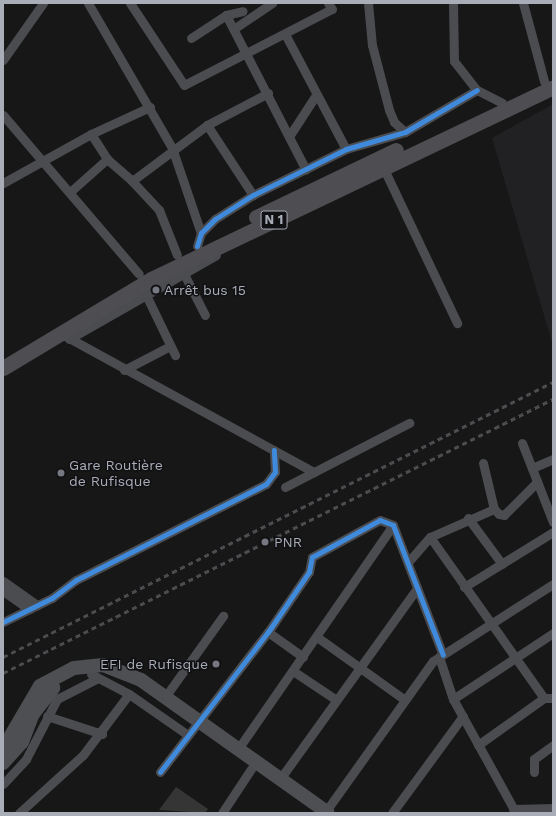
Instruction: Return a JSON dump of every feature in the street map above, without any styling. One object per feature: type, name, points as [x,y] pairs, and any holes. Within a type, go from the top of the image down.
[{"type":"highway","name":"N 1","points":[[3,356],[139,274],[177,255],[199,240],[550,81]]},
{"type":"highway","name":"N 1","points":[[3,368],[64,335],[151,279],[383,167],[550,81]]},
{"type":"main road","points":[[3,749],[40,686],[74,668],[96,665],[118,668],[165,697],[193,728],[238,749],[322,812]]},
{"type":"main road","points":[[3,763],[22,742],[44,696],[68,678],[93,676],[127,680],[251,769],[322,812]]},
{"type":"street","points":[[3,60],[43,3]]},
{"type":"street","points":[[88,3],[150,106],[172,148],[199,240]]},
{"type":"street","points":[[130,3],[184,86],[202,73],[248,54],[332,9],[328,3]]},
{"type":"street","points":[[236,3],[245,14]]},
{"type":"street","points":[[191,38],[226,15],[245,14],[272,3]]},
{"type":"street","points":[[368,3],[372,45],[390,110],[394,122],[405,132]]},
{"type":"street","points":[[453,3],[454,61],[477,90],[502,103]]},
{"type":"street","points":[[523,3],[550,81]]},
{"type":"street","points":[[235,28],[245,14]]},
{"type":"street","points":[[226,15],[235,28],[290,135],[306,170]]},
{"type":"street","points":[[285,34],[346,149]]},
{"type":"street","points":[[199,240],[220,215],[254,195],[346,149],[405,132],[477,90]]},
{"type":"street","points":[[132,181],[172,148],[207,125],[268,93]]},
{"type":"street","points":[[290,135],[316,95]]},
{"type":"street","points":[[3,183],[91,134],[150,106]]},
{"type":"street","points":[[3,115],[139,274]]},
{"type":"street","points":[[207,125],[254,195]]},
{"type":"street","points":[[91,134],[107,159],[132,181],[159,210],[177,255]]},
{"type":"street","points":[[70,192],[107,159]]},
{"type":"street","points":[[383,167],[457,323]]},
{"type":"street","points":[[64,335],[146,295],[217,255]]},
{"type":"street","points":[[184,274],[205,315]]},
{"type":"street","points":[[146,295],[175,355]]},
{"type":"street","points":[[64,335],[124,370],[314,472]]},
{"type":"street","points":[[124,370],[170,346]]},
{"type":"street","points":[[285,487],[409,423]]},
{"type":"street","points":[[522,443],[553,522]]},
{"type":"street","points":[[3,622],[33,607],[76,580],[266,484],[274,472],[274,450]]},
{"type":"street","points":[[532,468],[553,459]]},
{"type":"street","points":[[483,463],[494,509],[504,515],[538,482]]},
{"type":"street","points":[[409,561],[430,538],[468,518],[494,509]]},
{"type":"street","points":[[468,518],[502,564]]},
{"type":"street","points":[[160,772],[268,632],[309,572],[312,557],[380,520],[393,525],[409,561],[441,656],[453,699],[514,811],[552,809]]},
{"type":"street","points":[[238,749],[317,637],[393,525]]},
{"type":"street","points":[[464,587],[553,532]]},
{"type":"street","points":[[430,538],[516,659],[549,698],[478,745]]},
{"type":"street","points":[[3,581],[33,607]]},
{"type":"street","points":[[322,812],[405,700],[441,656],[553,584]]},
{"type":"street","points":[[280,779],[358,666],[417,588]]},
{"type":"street","points":[[3,591],[33,607]]},
{"type":"street","points":[[165,697],[222,616]]},
{"type":"street","points":[[268,632],[302,657]]},
{"type":"street","points":[[453,699],[553,634]]},
{"type":"street","points":[[317,637],[405,700]]},
{"type":"street","points":[[293,671],[335,700]]},
{"type":"street","points":[[3,784],[26,758],[47,716],[58,699],[93,676],[193,728]]},
{"type":"street","points":[[19,813],[102,734],[129,694]]},
{"type":"street","points":[[47,716],[102,734]]},
{"type":"street","points":[[392,813],[463,716]]},
{"type":"street","points":[[534,772],[534,759],[553,745]]},
{"type":"street","points":[[222,813],[251,769]]},
{"type":"shaded area","points":[[553,104],[553,346],[492,138]]},
{"type":"building","points":[[176,787],[208,809],[205,813],[159,810]]},
{"type":"railway","points":[[3,657],[553,382]]},
{"type":"railway","points":[[3,673],[553,399]]},
{"type":"cycle path","points":[[197,246],[201,233],[215,219],[253,195],[346,149],[405,132],[477,90]]},
{"type":"cycle path","points":[[3,622],[52,598],[76,580],[266,484],[275,472],[274,450]]},
{"type":"cycle path","points":[[160,772],[268,632],[309,572],[312,557],[380,520],[393,525],[443,655]]},
{"type":"place","name":"Arrêt bus 15","points":[[156,290]]},
{"type":"place","name":"Gare Routière de Rufisque","points":[[61,473]]},
{"type":"place","name":"PNR","points":[[265,542]]},
{"type":"place","name":"EFI de Rufisque","points":[[216,664]]}]
